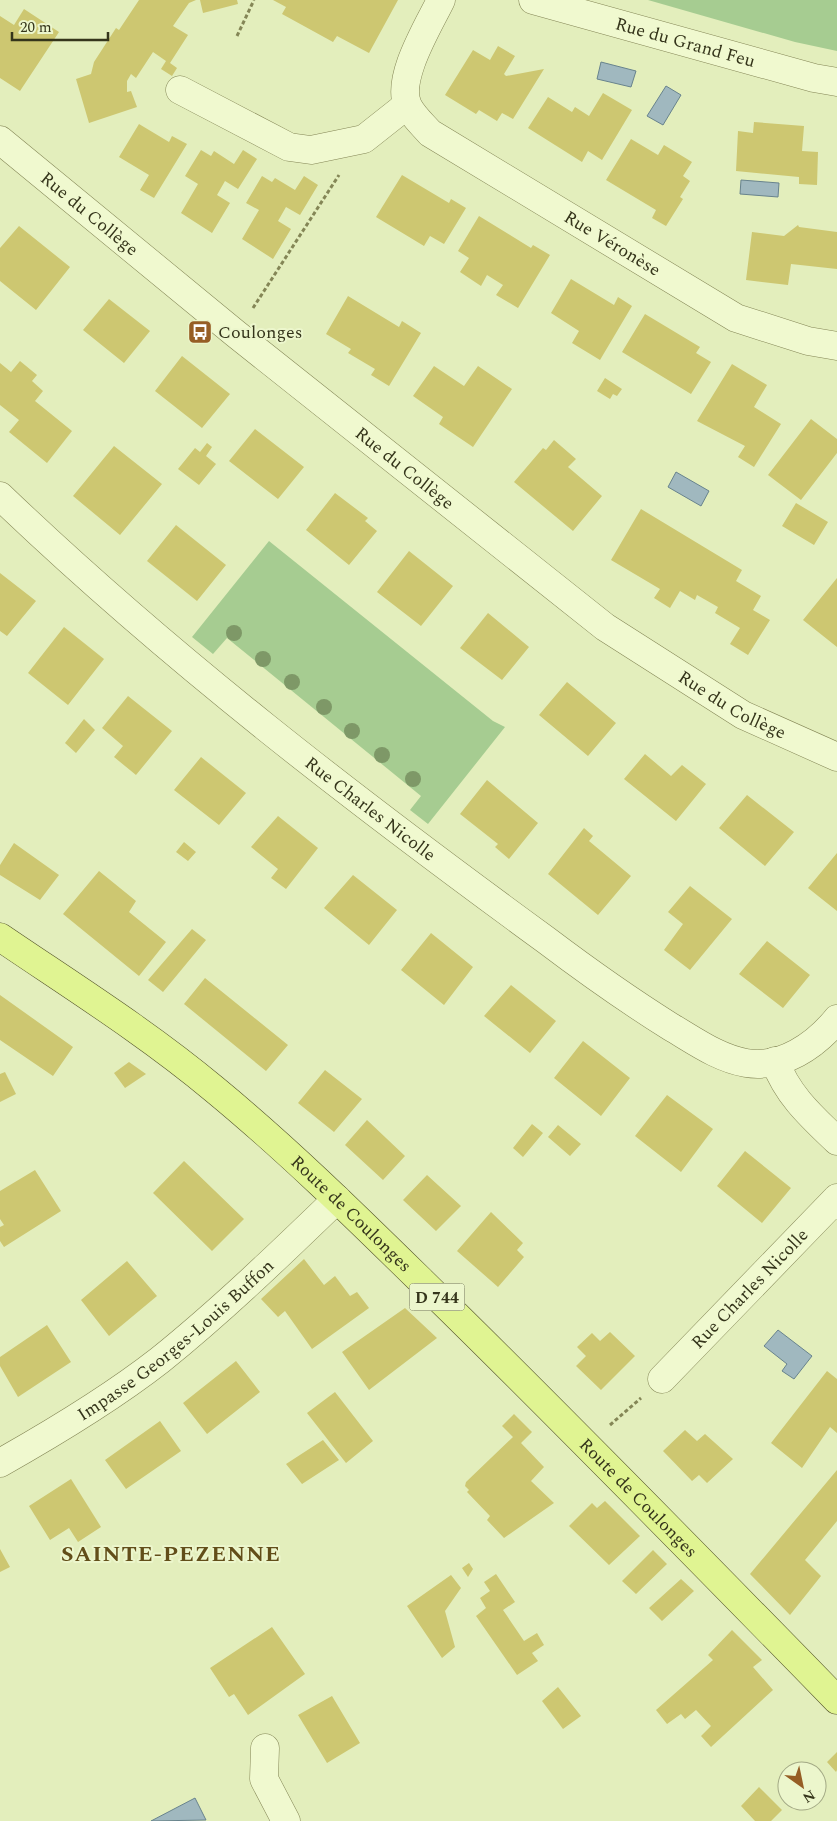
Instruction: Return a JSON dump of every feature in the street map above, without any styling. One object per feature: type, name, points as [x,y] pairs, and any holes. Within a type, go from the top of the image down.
[{"type":"main road","name":"Route de Coulonges","points":[[0,937],[139,1032],[213,1088],[337,1199],[588,1445],[837,1700]]},
{"type":"street","points":[[180,90],[289,147],[311,150],[364,139],[408,105],[404,88],[409,68],[441,0]]},
{"type":"street","name":"Rue du Grand Feu","points":[[533,0],[814,78],[837,82]]},
{"type":"street","name":"Rue Véronèse","points":[[408,105],[430,133],[736,318],[808,341],[837,346]]},
{"type":"street","name":"Rue du Collège","points":[[5,153],[605,627],[743,715],[837,757]]},
{"type":"street","name":"Rue Charles Nicolle","points":[[0,496],[76,568],[394,829],[616,992],[716,1054],[748,1064],[775,1062],[800,1052],[827,1032],[837,1019]]},
{"type":"street","points":[[775,1062],[781,1079],[798,1102],[837,1141]]},
{"type":"street","name":"Rue Charles Nicolle","points":[[662,1379],[837,1198]]},
{"type":"street","name":"Impasse Georges-Louis Buffon","points":[[0,1463],[65,1426],[159,1360],[235,1294],[337,1199]]},
{"type":"street","points":[[265,1748],[264,1779],[286,1821]]},
{"type":"path","points":[[237,36],[254,0]]},
{"type":"path","points":[[236,334],[364,139]]},
{"type":"path","points":[[588,1445],[662,1379]]},
{"type":"green space","points":[[648,0],[837,0],[837,51],[795,42]]},
{"type":"green space","points":[[269,541],[493,721],[505,727],[428,824],[410,810],[421,796],[227,638],[213,654],[192,637]]},
{"type":"water","points":[[601,62],[636,71],[631,87],[597,79]]},
{"type":"water","points":[[666,86],[681,95],[663,125],[647,116]]},
{"type":"water","points":[[741,180],[779,183],[778,197],[740,194]]},
{"type":"water","points":[[676,472],[709,491],[701,506],[668,487]]},
{"type":"water","points":[[778,1330],[812,1356],[794,1379],[782,1371],[787,1364],[764,1346]]},
{"type":"water","points":[[195,1798],[206,1820],[151,1821]]},
{"type":"building","points":[[139,0],[196,0],[189,3],[173,26],[188,35],[170,63],[177,68],[172,76],[161,69],[166,61],[153,52],[136,78],[131,74],[127,81],[127,92],[131,91],[137,107],[89,123],[76,79],[91,74],[94,62],[116,28],[119,30]]},
{"type":"building","points":[[200,0],[237,0],[238,4],[203,13]]},
{"type":"building","points":[[273,0],[398,0],[369,53],[337,36],[333,42],[282,14],[286,7]]},
{"type":"building","points":[[24,9],[59,32],[20,91],[0,78],[0,16],[14,25]]},
{"type":"building","points":[[498,46],[515,56],[504,74],[506,76],[544,69],[513,119],[502,113],[497,121],[479,110],[476,114],[445,95],[473,50],[490,60]]},
{"type":"building","points":[[603,93],[632,110],[602,160],[588,151],[582,162],[528,128],[548,97],[572,112],[575,107],[589,116]]},
{"type":"building","points":[[754,122],[804,126],[802,151],[818,152],[817,185],[799,184],[799,177],[736,171],[738,131],[753,133]]},
{"type":"building","points":[[139,124],[169,142],[172,136],[187,144],[154,198],[140,190],[149,175],[119,157]]},
{"type":"building","points":[[631,139],[658,155],[664,145],[692,162],[683,176],[690,181],[680,197],[683,199],[666,226],[652,218],[656,210],[606,180]]},
{"type":"building","points":[[201,150],[211,156],[214,151],[234,164],[243,150],[257,159],[238,189],[225,181],[217,195],[230,203],[212,233],[181,213],[198,184],[185,176]]},
{"type":"building","points":[[402,175],[449,203],[451,199],[466,208],[444,244],[430,236],[424,246],[376,217]]},
{"type":"building","points":[[262,176],[272,182],[275,178],[295,190],[304,176],[318,185],[300,215],[286,207],[278,221],[291,229],[273,259],[242,239],[259,210],[246,203]]},
{"type":"building","points":[[479,216],[531,248],[533,245],[550,255],[518,308],[496,295],[503,285],[487,275],[481,286],[460,272],[469,258],[458,251]]},
{"type":"building","points":[[798,225],[799,227],[837,232],[837,269],[791,264],[788,285],[746,280],[752,232],[784,236]]},
{"type":"building","points":[[19,226],[70,267],[36,310],[0,281],[0,248]]},
{"type":"building","points":[[571,279],[614,305],[618,297],[632,306],[600,360],[572,343],[579,331],[551,313]]},
{"type":"building","points":[[348,296],[399,327],[402,321],[421,333],[389,386],[371,375],[375,369],[348,353],[351,349],[326,334]]},
{"type":"building","points":[[109,299],[150,331],[124,363],[83,330]]},
{"type":"building","points":[[645,314],[700,347],[696,353],[711,362],[691,394],[622,352]]},
{"type":"building","points":[[182,356],[230,394],[202,428],[155,391]]},
{"type":"building","points":[[20,361],[37,375],[32,381],[43,391],[35,401],[72,431],[47,463],[9,432],[19,420],[0,405],[0,363],[11,372]]},
{"type":"building","points":[[732,364],[767,385],[754,407],[781,424],[754,467],[738,457],[745,446],[697,421]]},
{"type":"building","points":[[434,366],[464,386],[478,366],[512,389],[473,447],[439,424],[443,417],[413,396]]},
{"type":"building","points":[[605,378],[622,389],[617,396],[613,394],[610,399],[597,391]]},
{"type":"building","points":[[811,419],[837,439],[837,453],[801,500],[768,475]]},
{"type":"building","points":[[255,429],[304,467],[278,499],[229,461]]},
{"type":"building","points":[[554,440],[576,459],[568,467],[602,496],[573,531],[514,482],[543,448],[546,450]]},
{"type":"building","points":[[207,443],[212,447],[206,456],[216,464],[199,485],[178,469],[195,448],[200,452]]},
{"type":"building","points":[[114,446],[162,484],[120,535],[73,496]]},
{"type":"building","points":[[335,493],[368,518],[365,521],[377,531],[349,565],[306,530]]},
{"type":"building","points":[[796,503],[828,522],[814,545],[782,526]]},
{"type":"building","points":[[641,509],[742,570],[736,581],[761,596],[753,610],[770,620],[748,655],[730,644],[740,628],[715,613],[718,607],[697,595],[695,600],[680,591],[670,608],[654,598],[660,589],[611,560]]},
{"type":"building","points":[[176,525],[226,565],[197,601],[147,561]]},
{"type":"building","points":[[409,551],[453,586],[421,626],[377,592]]},
{"type":"building","points":[[0,573],[36,601],[7,636],[0,631]]},
{"type":"building","points":[[837,578],[837,647],[803,620]]},
{"type":"building","points":[[488,613],[529,647],[502,680],[460,648]]},
{"type":"building","points":[[64,627],[104,659],[68,705],[28,673]]},
{"type":"building","points":[[567,682],[616,723],[588,756],[539,715]]},
{"type":"building","points":[[128,696],[172,731],[136,775],[114,757],[123,746],[102,728]]},
{"type":"building","points":[[84,719],[95,730],[76,753],[65,743]]},
{"type":"building","points":[[645,754],[671,776],[682,765],[706,784],[676,821],[624,779]]},
{"type":"building","points":[[201,757],[246,793],[219,825],[174,790]]},
{"type":"building","points":[[487,780],[538,823],[509,859],[495,847],[498,844],[460,814]]},
{"type":"building","points":[[747,795],[794,832],[765,866],[719,828]]},
{"type":"building","points":[[278,816],[318,848],[286,889],[271,878],[278,869],[251,847]]},
{"type":"building","points":[[584,828],[593,836],[589,841],[631,876],[598,915],[548,874]]},
{"type":"building","points":[[184,842],[196,852],[188,861],[176,852]]},
{"type":"building","points":[[14,843],[59,875],[40,900],[0,875],[0,865]]},
{"type":"building","points":[[837,853],[837,911],[808,888]]},
{"type":"building","points":[[99,871],[136,901],[129,912],[166,942],[139,976],[63,914]]},
{"type":"building","points":[[353,875],[397,910],[369,945],[324,908]]},
{"type":"building","points":[[690,886],[732,919],[690,970],[664,950],[683,924],[668,912]]},
{"type":"building","points":[[192,929],[206,940],[163,992],[148,980]]},
{"type":"building","points":[[431,933],[473,967],[444,1005],[401,970]]},
{"type":"building","points":[[767,941],[810,975],[783,1008],[739,974]]},
{"type":"building","points":[[205,978],[288,1045],[266,1071],[184,1004]]},
{"type":"building","points":[[511,985],[556,1021],[530,1053],[484,1016]]},
{"type":"building","points":[[0,995],[73,1047],[53,1076],[0,1040]]},
{"type":"building","points":[[583,1041],[630,1078],[601,1116],[554,1078]]},
{"type":"building","points":[[129,1062],[146,1074],[125,1088],[114,1073]]},
{"type":"building","points":[[325,1070],[362,1099],[334,1132],[298,1103]]},
{"type":"building","points":[[5,1072],[16,1094],[0,1102],[0,1074]]},
{"type":"building","points":[[667,1095],[713,1129],[681,1172],[635,1136]]},
{"type":"building","points":[[367,1120],[405,1156],[383,1180],[345,1145]]},
{"type":"building","points":[[532,1124],[543,1133],[523,1157],[513,1148]]},
{"type":"building","points":[[558,1125],[581,1144],[570,1156],[548,1137]]},
{"type":"building","points":[[745,1151],[791,1188],[762,1223],[717,1186]]},
{"type":"building","points":[[184,1161],[244,1219],[212,1251],[153,1193]]},
{"type":"building","points":[[35,1170],[61,1211],[4,1247],[0,1241],[0,1227],[4,1225],[0,1219],[0,1191]]},
{"type":"building","points":[[427,1175],[461,1206],[436,1231],[403,1200]]},
{"type":"building","points":[[491,1212],[523,1243],[517,1250],[524,1257],[498,1287],[457,1251]]},
{"type":"building","points":[[304,1259],[324,1285],[335,1276],[350,1296],[357,1292],[369,1308],[312,1349],[285,1311],[278,1317],[261,1299]]},
{"type":"building","points":[[127,1261],[157,1296],[109,1336],[81,1300]]},
{"type":"building","points":[[405,1308],[437,1338],[369,1390],[342,1352]]},
{"type":"building","points":[[47,1325],[71,1362],[18,1397],[0,1366],[0,1357]]},
{"type":"building","points":[[610,1332],[635,1356],[601,1390],[576,1366],[586,1356],[577,1347],[592,1333],[600,1341]]},
{"type":"building","points":[[236,1361],[260,1392],[207,1434],[183,1403]]},
{"type":"building","points":[[827,1371],[837,1379],[837,1433],[830,1427],[802,1468],[771,1443]]},
{"type":"building","points":[[335,1392],[373,1441],[346,1463],[307,1413]]},
{"type":"building","points":[[514,1414],[532,1432],[521,1443],[544,1467],[531,1481],[554,1503],[504,1538],[487,1520],[490,1516],[467,1492],[469,1490],[465,1486],[466,1482],[513,1437],[502,1426]]},
{"type":"building","points":[[160,1421],[181,1451],[126,1489],[105,1460]]},
{"type":"building","points":[[685,1430],[697,1441],[705,1434],[733,1459],[707,1483],[699,1475],[692,1481],[663,1451]]},
{"type":"building","points":[[323,1440],[339,1460],[302,1484],[286,1464]]},
{"type":"building","points":[[837,1470],[837,1521],[805,1560],[821,1576],[790,1615],[750,1574]]},
{"type":"building","points":[[71,1479],[101,1527],[78,1542],[69,1528],[50,1540],[29,1506]]},
{"type":"building","points":[[605,1501],[640,1536],[609,1565],[569,1526],[592,1503],[597,1508]]},
{"type":"building","points":[[0,1549],[10,1567],[0,1572]]},
{"type":"building","points":[[653,1550],[667,1564],[636,1594],[622,1581]]},
{"type":"building","points":[[469,1563],[473,1569],[468,1577],[462,1568]]},
{"type":"building","points":[[496,1574],[515,1602],[503,1610],[524,1641],[537,1633],[544,1645],[532,1653],[538,1661],[517,1675],[476,1616],[486,1608],[480,1598],[490,1591],[484,1582]]},
{"type":"building","points":[[451,1575],[461,1588],[445,1611],[455,1647],[442,1658],[407,1606]]},
{"type":"building","points":[[681,1579],[694,1591],[662,1621],[649,1608]]},
{"type":"building","points":[[272,1627],[305,1674],[248,1715],[234,1694],[229,1697],[210,1668]]},
{"type":"building","points":[[732,1630],[762,1660],[753,1667],[773,1690],[711,1747],[701,1736],[711,1726],[696,1710],[685,1719],[681,1714],[667,1724],[656,1710],[713,1660],[708,1655]]},
{"type":"building","points":[[558,1687],[581,1716],[563,1729],[542,1701]]},
{"type":"building","points":[[332,1696],[360,1743],[327,1763],[298,1715]]},
{"type":"building","points":[[837,1752],[836,1772],[827,1762]]},
{"type":"building","points":[[759,1787],[777,1805],[777,1811],[781,1811],[771,1821],[755,1821],[741,1806]]},
{"type":"place","name":"Coulonges","points":[[200,332]]},
{"type":"district","name":"SAINTE-PEZENNE","points":[[171,1553]]}]
